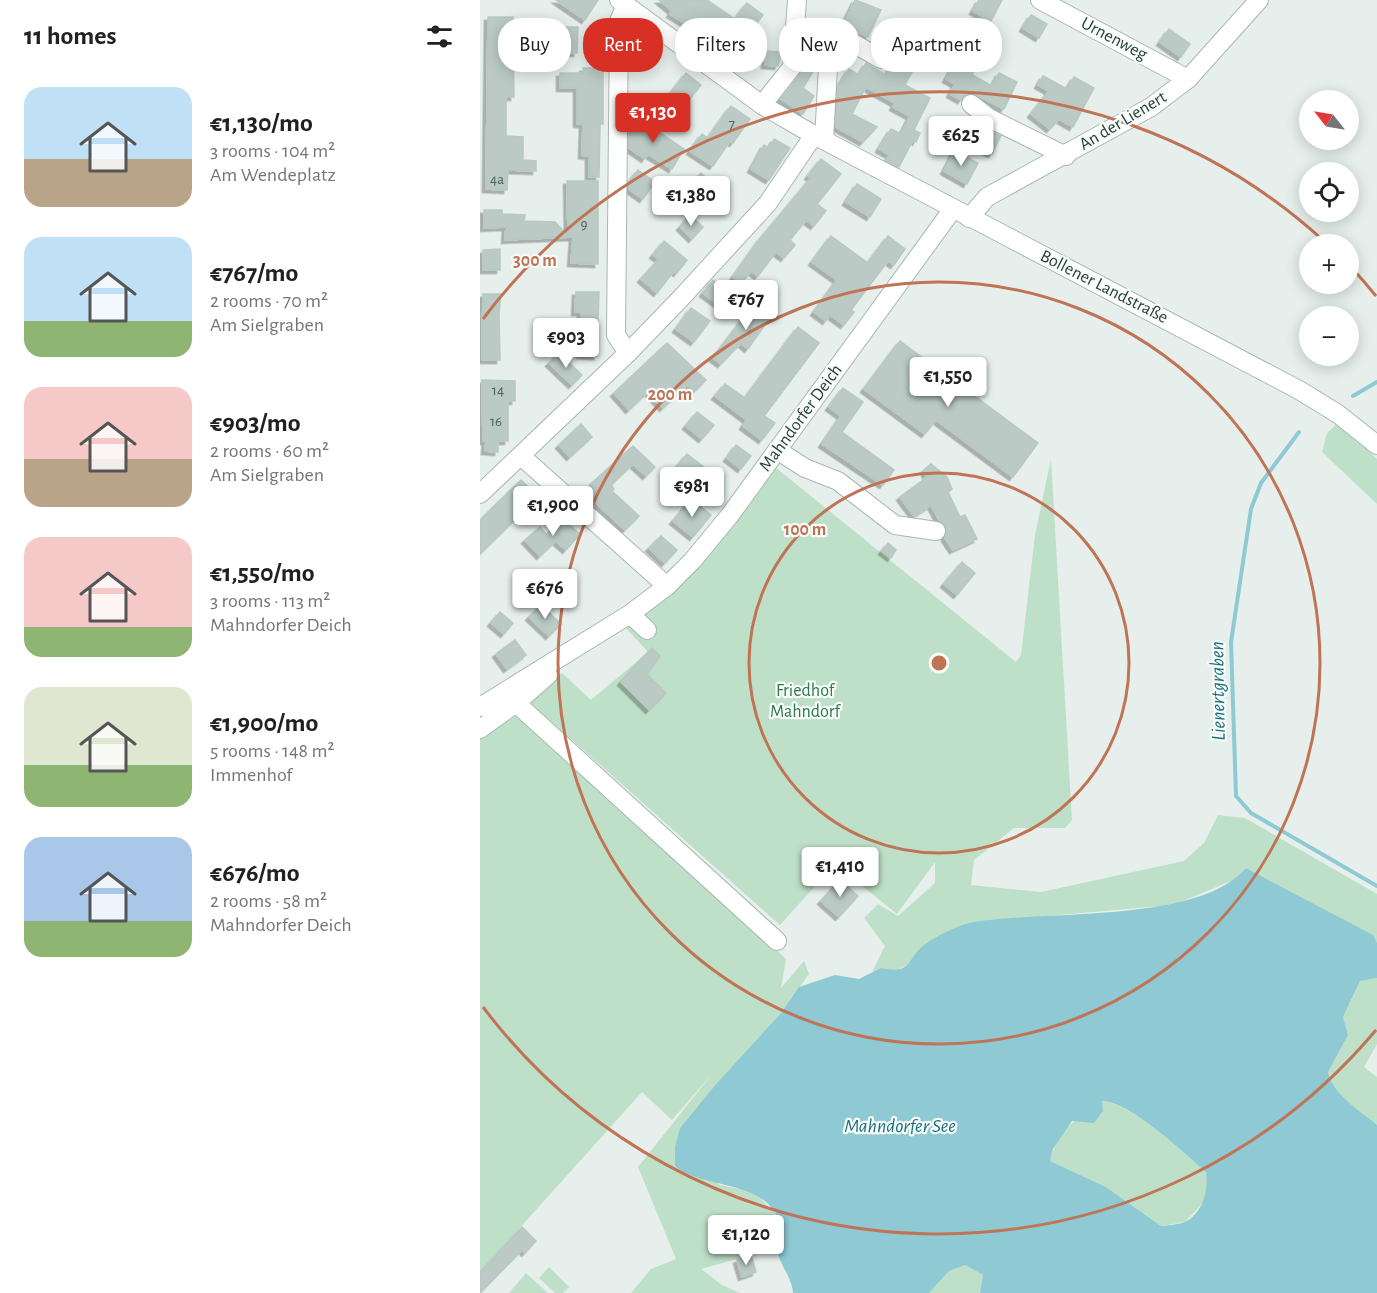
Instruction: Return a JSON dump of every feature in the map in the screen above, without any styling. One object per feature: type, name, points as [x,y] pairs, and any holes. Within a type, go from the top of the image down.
[{"type":"street","points":[[762,105],[792,67],[797,0]]},
{"type":"street","name":"Urnenweg","points":[[1040,0],[1188,79]]},
{"type":"street","name":"An der Lienert","points":[[961,214],[987,197],[1066,156],[1151,107],[1188,79],[1252,2]]},
{"type":"street","points":[[622,3],[619,21],[616,335],[628,353]]},
{"type":"street","name":"Bollener Landstraße","points":[[622,3],[762,105],[961,214],[1299,390],[1338,414],[1377,445]]},
{"type":"street","points":[[480,494],[628,353],[768,203],[819,137],[830,30],[871,53]]},
{"type":"street","points":[[971,104],[989,118],[1066,156]]},
{"type":"street","name":"Mahndorfer Deich","points":[[480,707],[630,614],[667,586],[693,560],[961,214]]},
{"type":"street","points":[[777,450],[805,468],[838,481],[894,525],[936,531]]},
{"type":"street","points":[[521,456],[667,586]]},
{"type":"street","points":[[630,614],[647,630]]},
{"type":"street","points":[[480,729],[516,703],[550,673],[553,663]]},
{"type":"street","points":[[516,703],[777,940]]},
{"type":"green space","points":[[1338,423],[1377,459],[1377,504],[1322,452],[1327,433]]},
{"type":"green space","name":"Friedhof Mahndorf","points":[[1051,459],[1072,820],[1065,828],[1014,828],[974,860],[971,885],[1041,892],[1184,861],[1204,843],[1218,815],[1245,818],[1377,894],[1377,943],[1372,935],[1246,868],[1236,879],[1173,905],[968,923],[923,946],[912,963],[895,971],[881,968],[872,972],[885,946],[864,918],[878,904],[898,916],[935,883],[935,862],[897,914],[835,864],[780,925],[526,699],[562,673],[591,700],[648,652],[622,624],[681,586],[775,467],[1016,662],[1021,655],[1035,535]]},
{"type":"green space","points":[[518,714],[786,959],[781,988],[804,961],[809,974],[781,1013],[716,1084],[680,1128],[675,1146],[720,1185],[754,1192],[775,1213],[780,1224],[780,1247],[701,1269],[722,1285],[740,1293],[631,1293],[651,1269],[676,1259],[638,1167],[712,1074],[672,1120],[642,1092],[480,1272],[480,739]]},
{"type":"green space","points":[[1377,978],[1377,1044],[1364,1067],[1377,1077],[1377,1125],[1341,1095],[1328,1072],[1348,1035],[1343,1017],[1360,981]]},
{"type":"green space","points":[[1102,1101],[1128,1110],[1142,1119],[1206,1172],[1209,1188],[1201,1205],[1185,1222],[1161,1226],[1106,1187],[1050,1161],[1053,1150],[1063,1133],[1077,1119]]},
{"type":"green space","points":[[965,1265],[983,1275],[980,1293],[929,1293],[949,1271]]},
{"type":"green space","points":[[549,1267],[569,1287],[563,1293],[555,1293],[539,1278]]},
{"type":"green space","points":[[526,1273],[548,1293],[509,1293]]},
{"type":"water","name":"Mahndorfer See","points":[[1246,868],[1373,935],[1377,943],[1377,978],[1360,981],[1343,1017],[1348,1035],[1328,1072],[1341,1095],[1377,1125],[1377,1293],[980,1293],[983,1275],[965,1265],[949,1271],[929,1293],[793,1293],[778,1254],[781,1253],[781,1228],[774,1210],[750,1192],[687,1174],[675,1166],[675,1146],[680,1128],[716,1084],[781,1013],[799,987],[835,975],[859,979],[881,968],[899,969],[908,964],[924,945],[952,929],[969,923],[1156,907],[1192,899],[1223,886]],"holes":[[[1102,1101],[1114,1104],[1157,1130],[1206,1172],[1207,1186],[1203,1200],[1196,1213],[1185,1222],[1161,1226],[1106,1187],[1050,1161],[1053,1149],[1072,1121],[1094,1123],[1103,1111]]]},
{"type":"building","points":[[556,0],[598,0],[586,18],[583,19]]},
{"type":"building","points":[[659,0],[707,0],[734,18],[677,18],[670,14],[672,11]]},
{"type":"building","points":[[855,0],[881,10],[877,18],[871,18],[871,31],[868,37],[859,33],[859,18],[846,18]]},
{"type":"building","points":[[979,0],[1002,0],[993,18],[986,18],[973,11]]},
{"type":"building","points":[[747,3],[763,15],[761,18],[736,18]]},
{"type":"building","points":[[1031,15],[1047,24],[1039,38],[1023,28]]},
{"type":"building","points":[[488,17],[513,17],[498,18],[498,72],[514,72],[514,97],[506,97],[506,136],[523,137],[523,160],[536,161],[536,171],[508,170],[507,190],[486,189]]},
{"type":"building","points":[[571,27],[578,27],[577,53],[571,53]]},
{"type":"building","points":[[1169,29],[1190,44],[1181,57],[1160,42]]},
{"type":"building","points":[[767,51],[779,52],[778,66],[767,65]]},
{"type":"building","points":[[866,63],[871,66],[871,72],[881,72],[886,75],[888,72],[912,72],[905,85],[930,98],[914,130],[920,133],[916,142],[913,140],[899,167],[886,160],[890,155],[879,149],[891,129],[901,134],[910,116],[893,107],[895,103],[866,87],[852,114],[877,127],[863,142],[836,127],[838,87],[847,72],[859,75]]},
{"type":"building","points":[[603,72],[603,124],[600,124],[599,177],[589,177],[589,156],[582,155],[583,124],[577,124],[577,88],[560,88],[560,73]]},
{"type":"building","points":[[802,72],[813,72],[803,88],[814,96],[803,114],[781,99]]},
{"type":"building","points":[[950,72],[973,72],[972,75],[992,86],[999,73],[1017,82],[1004,109],[969,91],[961,100],[950,94],[955,84],[946,79]]},
{"type":"building","points":[[686,73],[701,85],[685,105],[670,94]]},
{"type":"building","points":[[1043,76],[1067,89],[1074,77],[1094,88],[1073,127],[1059,119],[1050,129],[1031,114],[1049,91],[1038,85]]},
{"type":"building","points":[[637,97],[651,106],[642,118],[629,109]]},
{"type":"building","points":[[731,106],[750,119],[733,143],[730,141],[713,166],[690,151],[702,134],[708,138]]},
{"type":"building","points":[[638,118],[684,149],[672,169],[648,154],[645,159],[629,148],[629,131]]},
{"type":"building","points":[[987,130],[1001,136],[992,154],[978,147]]},
{"type":"building","points":[[774,139],[790,148],[769,180],[751,169],[764,145],[769,148]]},
{"type":"building","points":[[954,151],[978,163],[967,184],[944,171]]},
{"type":"building","points":[[821,159],[841,174],[817,204],[826,211],[814,226],[806,220],[790,240],[795,245],[784,258],[776,252],[758,276],[751,271],[741,284],[733,277],[760,239],[811,178],[808,176]]},
{"type":"building","points":[[638,170],[655,182],[643,199],[629,189],[629,182]]},
{"type":"building","points":[[701,173],[728,200],[717,210],[691,184]]},
{"type":"building","points":[[567,181],[598,181],[598,264],[571,263],[573,237],[505,240],[506,227],[484,228],[484,210],[502,210],[502,214],[525,215],[524,221],[555,222],[568,236]]},
{"type":"building","points":[[857,184],[881,199],[870,217],[846,202]]},
{"type":"building","points":[[690,215],[703,227],[692,239],[680,227]]},
{"type":"building","points":[[831,236],[868,263],[888,236],[905,249],[894,265],[888,261],[851,310],[854,312],[844,325],[830,315],[826,321],[814,312],[837,280],[812,262]]},
{"type":"building","points":[[664,241],[687,260],[677,273],[674,271],[657,293],[641,279],[659,259],[653,255]]},
{"type":"building","points":[[500,249],[500,270],[483,270],[483,250]]},
{"type":"building","points":[[713,280],[732,296],[723,308],[703,293]]},
{"type":"building","points":[[576,292],[599,292],[597,356],[580,355],[581,312],[575,312]]},
{"type":"building","points":[[483,294],[501,294],[500,360],[482,360]]},
{"type":"building","points":[[757,300],[774,312],[748,349],[741,343],[721,364],[713,358]]},
{"type":"building","points":[[691,308],[710,321],[694,342],[676,329]]},
{"type":"building","points":[[798,327],[819,343],[764,416],[775,423],[762,440],[743,426],[747,420],[715,396],[725,384],[745,398]]},
{"type":"building","points":[[900,341],[1038,443],[1013,477],[936,420],[925,434],[864,389]]},
{"type":"building","points":[[667,343],[706,380],[695,391],[688,385],[663,408],[648,392],[629,410],[614,393]]},
{"type":"building","points":[[559,353],[582,375],[572,385],[549,363]]},
{"type":"building","points":[[482,380],[515,381],[515,401],[508,401],[508,441],[498,441],[498,452],[485,451]]},
{"type":"building","points":[[843,388],[863,402],[842,432],[894,470],[883,485],[822,444],[841,416],[829,407]]},
{"type":"building","points":[[697,412],[714,425],[702,439],[686,426]]},
{"type":"building","points":[[581,424],[592,437],[570,457],[559,445]]},
{"type":"building","points":[[736,445],[751,456],[741,469],[727,458]]},
{"type":"building","points":[[633,446],[655,467],[646,476],[633,464],[611,485],[614,489],[612,491],[639,516],[625,530],[583,491]]},
{"type":"building","points":[[687,454],[704,467],[690,484],[673,471]]},
{"type":"building","points":[[931,464],[947,477],[952,489],[948,492],[960,517],[965,515],[977,539],[953,550],[945,538],[946,526],[939,520],[931,505],[914,516],[900,497],[927,477],[924,470]]},
{"type":"building","points":[[521,480],[538,497],[480,554],[480,520]]},
{"type":"building","points":[[691,499],[711,515],[693,537],[673,521]]},
{"type":"building","points":[[562,518],[580,534],[566,550],[556,541],[540,556],[525,540],[540,527],[547,535]]},
{"type":"building","points":[[661,536],[677,550],[665,563],[649,548]]},
{"type":"building","points":[[888,543],[896,550],[891,558],[882,551]]},
{"type":"building","points":[[962,562],[975,573],[957,595],[944,584]]},
{"type":"building","points":[[541,605],[561,624],[549,636],[529,617]]},
{"type":"building","points":[[500,612],[513,623],[504,634],[491,623]]},
{"type":"building","points":[[515,640],[526,655],[507,669],[496,654]]},
{"type":"building","points":[[652,648],[660,656],[647,674],[666,693],[649,710],[621,682]]},
{"type":"building","points":[[840,880],[858,896],[839,917],[821,901]]},
{"type":"building","points":[[522,1227],[536,1241],[525,1253],[522,1250],[480,1293],[480,1273]]},
{"type":"building","points":[[751,1255],[756,1272],[742,1277],[737,1260]]},
{"type":"waterway","name":"Lienertgraben","points":[[1353,396],[1377,382]]},
{"type":"waterway","name":"Lienertgraben","points":[[1299,432],[1261,483],[1251,509],[1231,642],[1236,796],[1251,813],[1377,886]]}]
